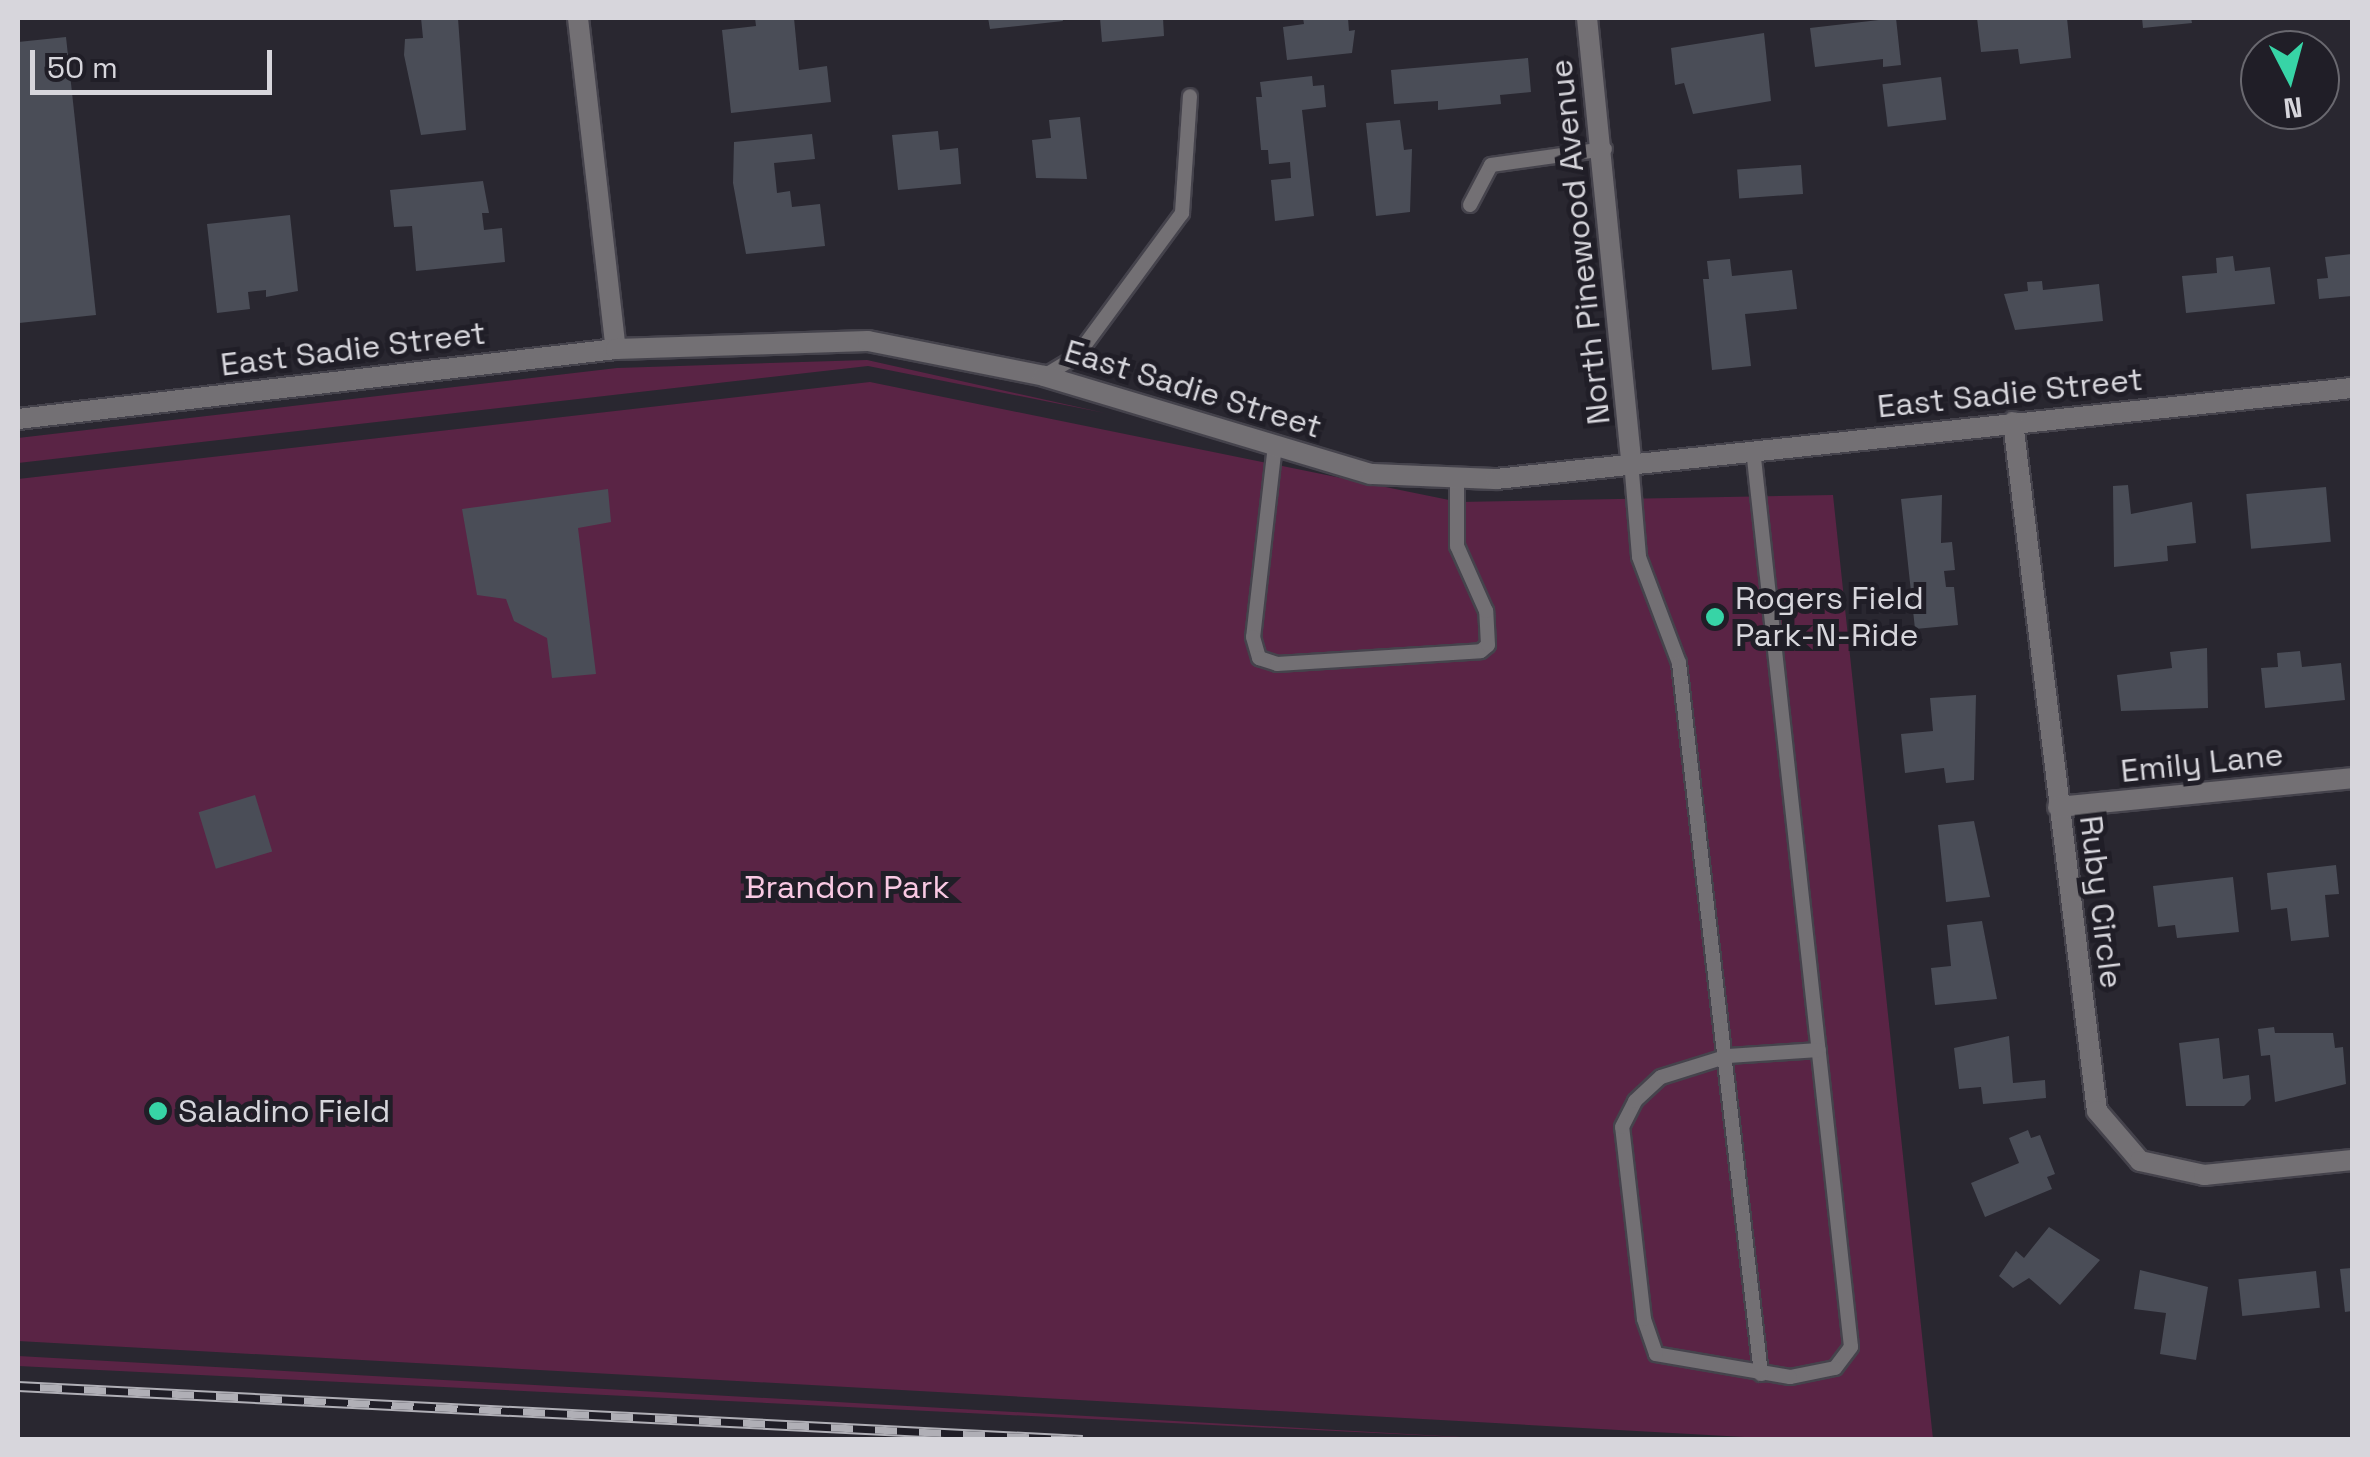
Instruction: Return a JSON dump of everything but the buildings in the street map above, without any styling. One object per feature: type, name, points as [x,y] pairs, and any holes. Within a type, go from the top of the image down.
[{"type":"street","points":[[578,18],[616,349]]},
{"type":"street","name":"North Pinewood Avenue","points":[[1588,18],[1605,149],[1631,461]]},
{"type":"street","name":"East Sadie Street","points":[[18,419],[616,349],[868,341],[1044,376],[1371,474],[1457,478],[2352,388]]},
{"type":"street","name":"Ruby Circle","points":[[2012,422],[2098,1111],[2140,1161],[2204,1174],[2352,1160]]},
{"type":"street","name":"Emily Lane","points":[[2058,807],[2352,778]]},
{"type":"lane","points":[[1044,376],[1076,357],[1182,213],[1190,96]]},
{"type":"lane","points":[[1470,205],[1491,166],[1605,149]]},
{"type":"lane","points":[[1275,445],[1266,480],[1253,648],[1259,658],[1277,664],[1481,652],[1488,645],[1486,611],[1457,546],[1457,478]]},
{"type":"lane","points":[[1754,449],[1851,1347],[1836,1368],[1790,1377],[1656,1354],[1644,1319],[1622,1126],[1635,1101],[1661,1077],[1728,1056],[1818,1050]]},
{"type":"lane","points":[[1631,461],[1639,557],[1680,663],[1706,925],[1728,1056],[1761,1374]]},
{"type":"green space","points":[[867,360],[1105,413],[868,366],[18,463],[18,438],[617,368]]},
{"type":"green space","name":"Brandon Park","points":[[870,382],[1459,502],[1833,495],[1933,1439],[1782,1439],[18,1341],[18,479]]},
{"type":"green space","points":[[18,1356],[1496,1439],[18,1366]]},
{"type":"railway","points":[[18,1386],[1083,1440]]},
{"type":"place","name":"Rogers Field Park-N-Ride","points":[[1715,617]]},
{"type":"place","name":"Saladino Field","points":[[158,1111]]}]
